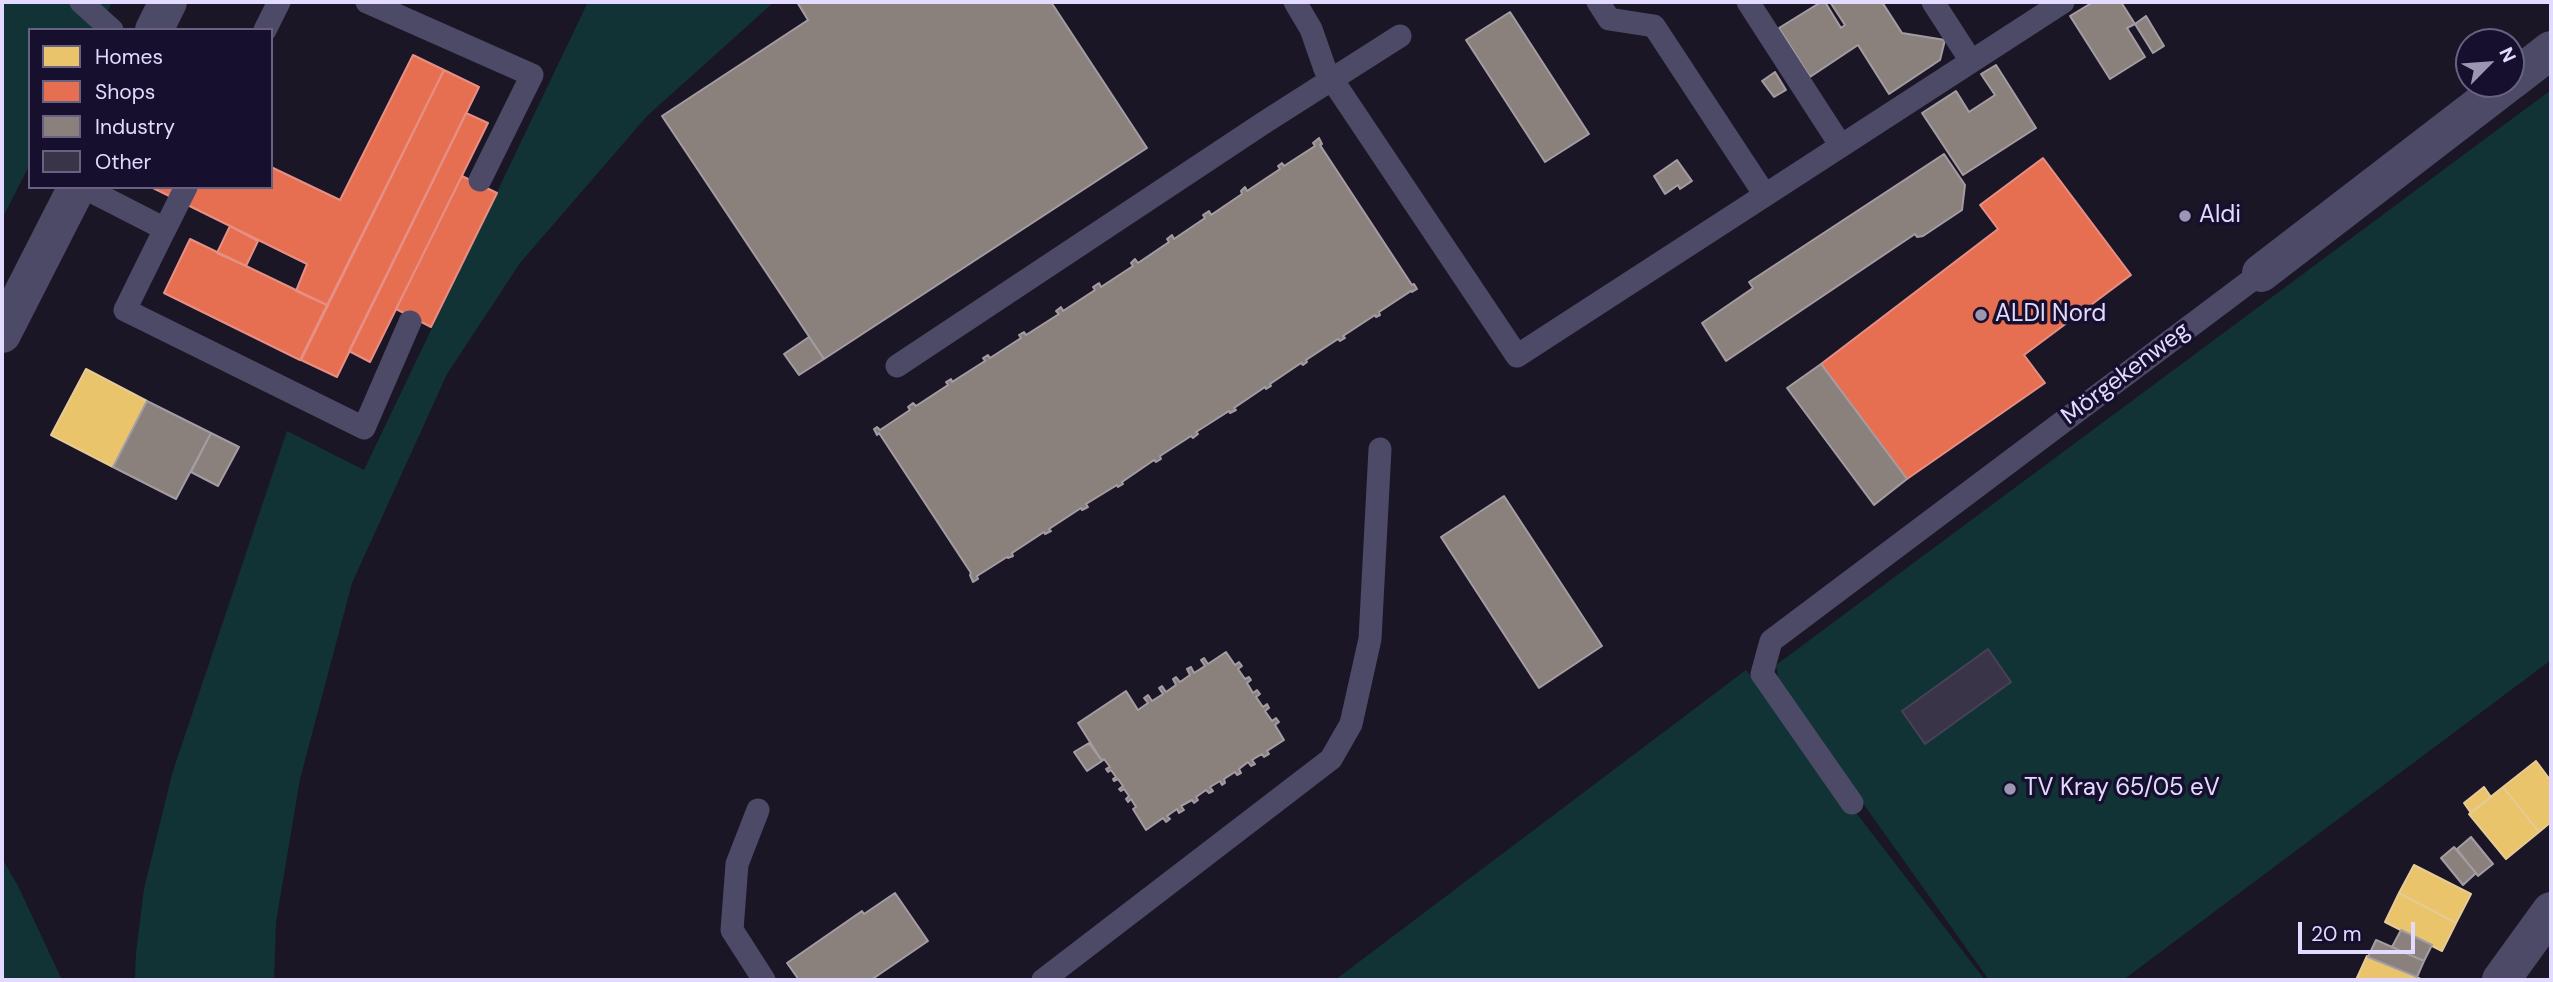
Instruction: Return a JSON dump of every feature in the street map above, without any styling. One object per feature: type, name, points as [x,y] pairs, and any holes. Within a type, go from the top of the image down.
[{"type":"street","points":[[155,28],[168,2]]},
{"type":"street","name":"Mörgekenweg","points":[[2525,71],[2551,51]]},
{"type":"street","name":"Mörgekenweg","points":[[2261,273],[2489,98]]},
{"type":"street","points":[[2,334],[76,189]]},
{"type":"street","points":[[2501,980],[2551,911]]},
{"type":"lane","points":[[81,2],[110,28]]},
{"type":"lane","points":[[266,28],[279,2]]},
{"type":"lane","points":[[367,2],[532,75],[480,180]]},
{"type":"lane","points":[[1295,2],[1311,29],[1325,69],[1517,356],[2063,2]]},
{"type":"lane","points":[[1598,2],[1609,19],[1654,26],[1765,195]]},
{"type":"lane","points":[[1748,2],[1841,146]]},
{"type":"lane","points":[[1933,2],[1971,61]]},
{"type":"lane","points":[[897,366],[1400,36]]},
{"type":"lane","points":[[87,189],[165,229]]},
{"type":"lane","points":[[185,189],[125,310],[364,428],[410,322]]},
{"type":"lane","name":"Mörgekenweg","points":[[1852,803],[1762,674],[1771,641],[2261,273]]},
{"type":"lane","points":[[1043,980],[1331,759],[1351,724],[1370,639],[1380,449]]},
{"type":"lane","points":[[758,810],[737,864],[732,930],[764,980]]},
{"type":"green space","points":[[2,2],[112,2],[99,28],[28,28],[28,168],[2,219]]},
{"type":"green space","points":[[774,2],[647,116],[520,263],[447,374],[352,583],[300,779],[276,922],[274,980],[135,980],[144,889],[172,774],[287,431],[364,470],[587,4]]},
{"type":"green space","points":[[2551,90],[2551,660],[2123,980],[1989,980],[1780,687],[1776,665]]},
{"type":"green space","points":[[1746,670],[1985,980],[1335,980]]},
{"type":"green space","points":[[2,858],[18,886],[62,980],[2,980]]},
{"type":"building: Homes","points":[[86,369],[147,401],[113,467],[51,435]]},
{"type":"building: Homes","points":[[2536,761],[2551,781],[2551,822],[2539,832],[2503,787]]},
{"type":"building: Homes","points":[[2484,787],[2491,797],[2471,813],[2464,803]]},
{"type":"building: Homes","points":[[2503,787],[2539,832],[2506,859],[2469,814]]},
{"type":"building: Homes","points":[[2414,865],[2471,894],[2456,923],[2399,893]]},
{"type":"building: Homes","points":[[2399,893],[2456,923],[2442,951],[2385,922]]},
{"type":"building: Homes","points":[[2368,957],[2423,980],[2356,980]]},
{"type":"building: Shops","points":[[413,55],[444,70],[327,305],[296,291],[307,264],[155,189],[273,189],[273,168],[340,200]]},
{"type":"building: Shops","points":[[444,70],[479,87],[337,377],[301,360]]},
{"type":"building: Shops","points":[[466,113],[488,123],[370,362],[349,351]]},
{"type":"building: Shops","name":"ALDI Nord","points":[[2043,158],[2131,275],[2024,355],[2045,383],[1907,479],[1821,364],[1998,229],[1980,205]]},
{"type":"building: Shops","points":[[462,176],[497,193],[431,327],[396,309]]},
{"type":"building: Shops","points":[[230,226],[258,241],[246,266],[217,253]]},
{"type":"building: Shops","points":[[190,239],[327,305],[300,360],[164,293]]},
{"type":"building: Industry","points":[[797,2],[1051,2],[1147,148],[824,359],[662,116],[808,20]]},
{"type":"building: Industry","points":[[1825,2],[1841,28],[1845,25],[1830,2],[1882,2],[1902,33],[1945,40],[1940,60],[1889,94],[1858,45],[1810,77],[1779,28]]},
{"type":"building: Industry","points":[[2093,2],[2121,2],[2135,24],[2127,28],[2145,57],[2110,79],[2070,16]]},
{"type":"building: Industry","points":[[1510,12],[1589,134],[1545,162],[1466,40]]},
{"type":"building: Industry","points":[[2146,16],[2164,46],[2153,53],[2135,24]]},
{"type":"building: Industry","points":[[1996,65],[2036,128],[1963,175],[1922,113],[1956,91],[1969,112],[1995,95],[1981,74]]},
{"type":"building: Industry","points":[[1775,72],[1786,90],[1774,97],[1762,81]]},
{"type":"building: Industry","points":[[1319,138],[1322,144],[1320,145],[1417,289],[1379,312],[1380,315],[1375,315],[1343,336],[1345,338],[1340,341],[1338,339],[1306,360],[1303,365],[1301,363],[1270,384],[1271,386],[1266,389],[1265,387],[1234,408],[1236,410],[1230,413],[1229,411],[1196,432],[1198,434],[1193,438],[1191,436],[1160,456],[1161,459],[1156,462],[1154,460],[1122,482],[1123,484],[1086,504],[1088,507],[1082,510],[1081,508],[1049,529],[1051,531],[1045,534],[1044,532],[1012,553],[1013,556],[977,576],[978,579],[973,582],[971,573],[874,429],[877,427],[880,430],[910,410],[908,407],[913,403],[916,406],[948,385],[946,382],[951,379],[952,382],[985,361],[983,358],[988,355],[990,358],[1021,338],[1019,335],[1024,332],[1026,335],[1059,314],[1056,311],[1061,307],[1063,311],[1095,290],[1093,287],[1099,283],[1101,287],[1133,266],[1131,263],[1135,259],[1138,263],[1169,242],[1167,239],[1172,235],[1174,239],[1205,218],[1203,215],[1209,211],[1211,215],[1242,194],[1241,191],[1245,187],[1247,191],[1280,169],[1278,166],[1282,163],[1284,166],[1315,146],[1313,143]]},
{"type":"building: Industry","points":[[1944,154],[1965,185],[1962,210],[1923,236],[1917,237],[1915,234],[1726,361],[1702,323],[1753,288],[1749,282]]},
{"type":"building: Industry","points":[[1677,160],[1692,181],[1680,189],[1678,185],[1665,194],[1654,176]]},
{"type":"building: Industry","points":[[809,337],[824,359],[799,375],[784,354]]},
{"type":"building: Industry","points":[[1821,364],[1907,479],[1874,505],[1787,388]]},
{"type":"building: Industry","points":[[147,401],[211,433],[176,499],[113,467]]},
{"type":"building: Industry","points":[[211,433],[239,447],[218,486],[191,472]]},
{"type":"building: Industry","points":[[1504,496],[1602,646],[1539,688],[1441,537]]},
{"type":"building: Industry","points":[[1226,652],[1235,665],[1239,662],[1242,666],[1238,669],[1245,679],[1249,677],[1251,680],[1247,683],[1253,693],[1257,690],[1260,694],[1256,697],[1263,707],[1267,704],[1269,708],[1265,711],[1272,721],[1276,718],[1279,722],[1275,725],[1284,740],[1267,751],[1269,754],[1264,757],[1262,754],[1252,760],[1255,764],[1251,766],[1248,762],[1239,769],[1241,773],[1237,775],[1235,772],[1224,779],[1225,783],[1222,785],[1220,781],[1210,787],[1213,791],[1209,793],[1206,790],[1196,797],[1198,800],[1194,803],[1192,800],[1181,806],[1184,810],[1179,813],[1177,809],[1167,816],[1170,819],[1166,822],[1163,818],[1146,830],[1133,809],[1136,807],[1131,799],[1128,802],[1126,799],[1129,796],[1124,789],[1119,789],[1123,786],[1118,779],[1114,781],[1116,777],[1111,770],[1108,772],[1106,769],[1110,767],[1104,759],[1102,761],[1078,723],[1126,691],[1138,710],[1148,703],[1144,698],[1148,695],[1152,701],[1163,694],[1159,688],[1162,686],[1166,692],[1176,685],[1173,679],[1176,677],[1180,682],[1190,675],[1187,669],[1191,667],[1194,673],[1205,666],[1201,660],[1204,658],[1208,664]]},
{"type":"building: Industry","points":[[1089,743],[1102,761],[1087,771],[1074,752]]},
{"type":"building: Industry","points":[[2471,837],[2493,864],[2478,876],[2457,849]]},
{"type":"building: Industry","points":[[2454,847],[2476,873],[2463,885],[2441,858]]},
{"type":"building: Industry","points":[[895,893],[928,941],[871,980],[799,980],[787,963],[862,911],[864,914]]},
{"type":"building: Industry","points":[[2401,930],[2432,945],[2424,961],[2392,947]]},
{"type":"building: Industry","points":[[2376,940],[2424,961],[2417,977],[2368,957]]},
{"type":"building: Other","points":[[1988,649],[2011,682],[1925,744],[1902,711]]},
{"type":"place","name":"Aldi","points":[[2185,216]]},
{"type":"place","name":"ALDI Nord","points":[[1981,315]]},
{"type":"place","name":"TV Kray 65/05 eV","points":[[2010,789]]}]
